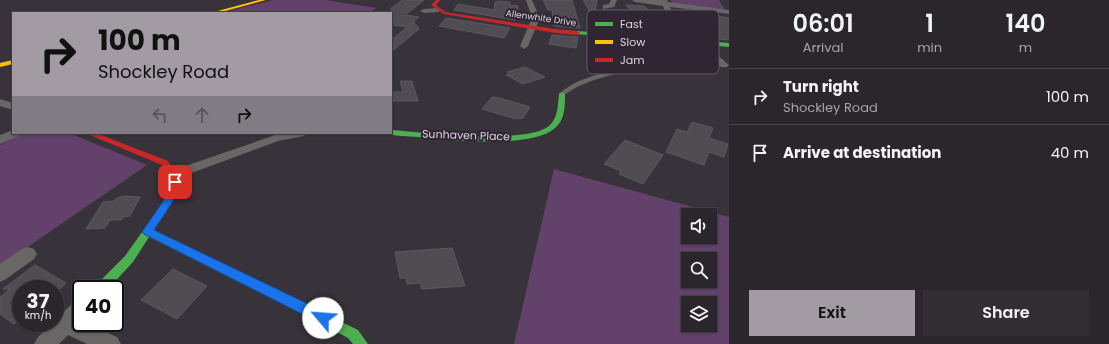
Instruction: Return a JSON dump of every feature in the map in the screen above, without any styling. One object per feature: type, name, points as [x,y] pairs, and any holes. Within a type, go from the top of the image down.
[{"type":"street","points":[[216,12],[264,0]]},
{"type":"street","points":[[424,11],[436,10],[433,4],[438,0]]},
{"type":"street","points":[[524,46],[536,18],[529,0]]},
{"type":"street","points":[[606,7],[612,6],[614,0]]},
{"type":"street","points":[[635,0],[665,2],[716,10]]},
{"type":"street","name":"Allenwhite Drive","points":[[436,10],[453,15],[532,28],[587,33]]},
{"type":"street","points":[[719,10],[729,12]]},
{"type":"street","name":"Allenwhite Drive","points":[[719,44],[729,45]]},
{"type":"street","points":[[719,61],[724,65]]},
{"type":"street","points":[[0,65],[12,62]]},
{"type":"street","name":"Sunhaven Place","points":[[392,132],[500,138],[529,135],[551,128],[555,124],[560,114],[562,94]]},
{"type":"street","points":[[0,102],[12,107]]},
{"type":"street","points":[[0,140],[13,134]]},
{"type":"street","points":[[92,134],[164,163],[173,175],[174,189],[168,201],[129,259],[109,280]]},
{"type":"street","points":[[173,175],[263,142],[296,134]]},
{"type":"street","points":[[148,232],[323,318],[353,334],[361,344]]},
{"type":"street","points":[[0,274],[28,254]]},
{"type":"street","points":[[45,344],[72,317]]},
{"type":"street","points":[[65,324],[110,344]]},
{"type":"lane","points":[[562,94],[570,87],[584,81],[611,74]]},
{"type":"shaded area","points":[[273,0],[326,0],[376,8],[370,12],[225,12]]},
{"type":"shaded area","points":[[670,0],[719,0],[725,10],[674,4]]},
{"type":"shaded area","points":[[22,134],[71,134],[147,165],[0,266],[0,145]]},
{"type":"shaded area","points":[[554,169],[696,208],[681,208],[681,244],[717,244],[717,214],[729,217],[729,344],[514,344]]},
{"type":"building","points":[[403,0],[424,0],[405,15],[419,17],[407,27],[392,26],[391,8]]},
{"type":"building","points":[[543,0],[572,0],[580,28],[554,26],[552,10],[548,10]]},
{"type":"building","points":[[583,0],[597,0],[595,10],[589,10]]},
{"type":"building","points":[[495,2],[510,2],[510,5],[518,6],[518,14],[515,20],[454,10],[458,4],[494,10]]},
{"type":"building","points":[[626,5],[644,6],[647,10],[631,10]]},
{"type":"building","points":[[719,16],[729,18],[729,40],[719,39]]},
{"type":"building","points":[[446,18],[510,28],[504,38],[439,26]]},
{"type":"building","points":[[414,22],[419,29],[392,51],[392,39]]},
{"type":"building","points":[[552,35],[578,37],[576,48],[549,44]]},
{"type":"building","points":[[525,67],[545,77],[523,84],[506,75],[510,74],[507,72]]},
{"type":"building","points":[[400,81],[412,81],[418,101],[392,101],[392,92],[403,92]]},
{"type":"building","points":[[492,97],[530,107],[523,118],[516,119],[482,109]]},
{"type":"building","points":[[692,122],[713,128],[709,138],[728,144],[724,157],[709,152],[704,165],[666,152],[677,129],[687,132]]},
{"type":"building","points":[[625,140],[663,155],[643,184],[619,174],[621,171],[604,164]]},
{"type":"building","points":[[124,196],[140,197],[130,216],[123,217],[121,220],[110,220],[105,228],[86,229],[103,202],[114,201],[117,198]]},
{"type":"building","points":[[452,248],[465,286],[422,289],[420,283],[407,284],[406,278],[400,278],[395,252]]},
{"type":"building","points":[[35,265],[61,280],[15,280]]},
{"type":"building","points":[[173,269],[207,286],[177,319],[141,300]]},
{"type":"building","points":[[12,282],[12,323],[0,314],[0,297],[10,289],[3,289]]},
{"type":"traffic: fast","points":[[577,33],[587,34]]},
{"type":"traffic: fast","points":[[719,44],[729,45]]},
{"type":"traffic: fast","points":[[392,132],[474,138],[519,137],[538,134],[551,128],[557,121],[560,112],[562,94]]},
{"type":"traffic: fast","points":[[109,280],[129,259],[167,203]]},
{"type":"traffic: fast","points":[[148,232],[323,318],[353,334],[361,344]]},
{"type":"traffic: slow","points":[[216,12],[264,0]]},
{"type":"traffic: slow","points":[[0,65],[12,62]]},
{"type":"traffic: jam","points":[[438,0],[433,5],[444,13],[555,31],[577,33]]},
{"type":"traffic: jam","points":[[92,134],[165,163],[173,175],[175,182],[167,203]]},
{"type":"route","points":[[175,182],[174,189],[168,201],[148,232],[254,282],[323,318]]}]
